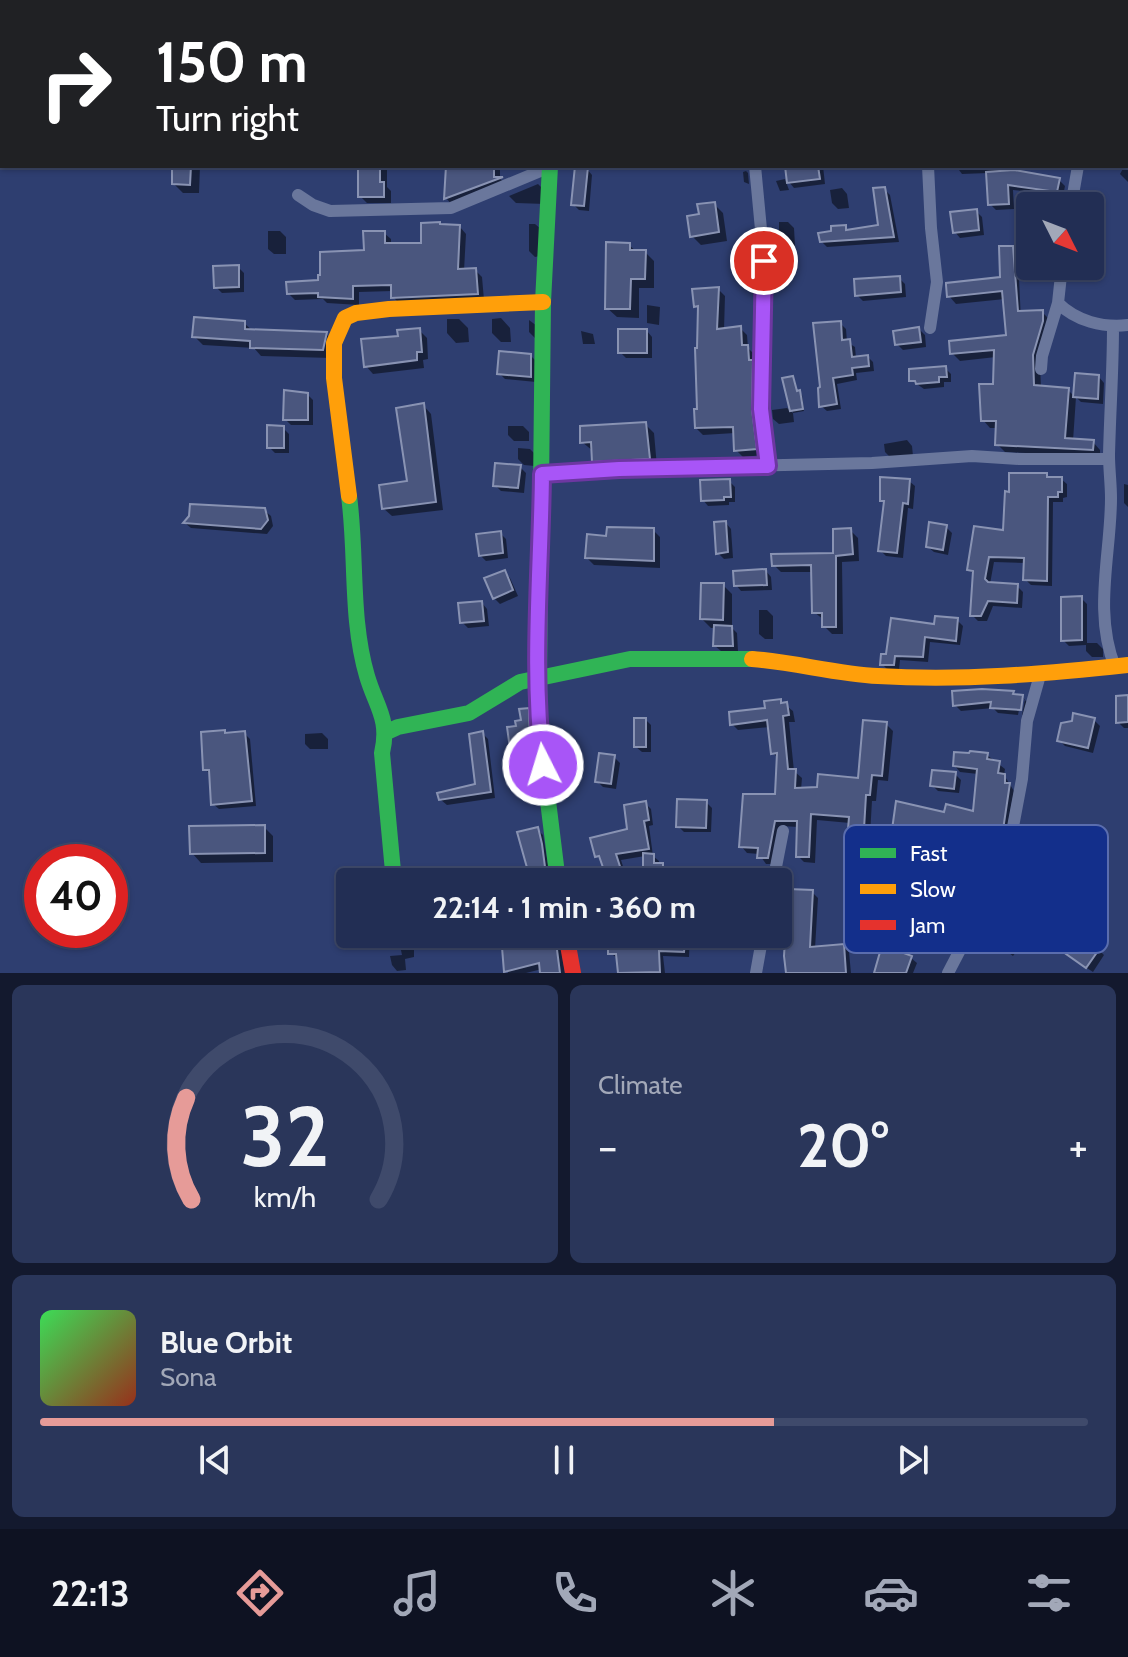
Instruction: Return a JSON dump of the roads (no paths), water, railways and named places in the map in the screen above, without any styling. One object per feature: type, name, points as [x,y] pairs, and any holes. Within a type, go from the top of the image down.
[{"type":"street","points":[[298,195],[330,211],[451,208],[545,168]]},
{"type":"street","points":[[550,168],[543,302],[539,677],[540,736],[556,868]]},
{"type":"street","points":[[755,168],[764,261],[761,409],[768,466]]},
{"type":"street","points":[[928,168],[937,282],[930,328]]},
{"type":"street","points":[[1073,192],[1078,168]]},
{"type":"street","points":[[1041,369],[1058,303],[1060,280]]},
{"type":"street","points":[[393,868],[382,753],[387,732],[367,677],[357,635],[352,516],[334,378],[334,343],[345,318],[356,313],[543,302]]},
{"type":"street","points":[[1058,303],[1077,318],[1113,327],[1128,325]]},
{"type":"street","points":[[1113,327],[1109,459],[1111,498],[1104,625],[1108,649],[1121,666]]},
{"type":"street","points":[[542,474],[619,469],[872,463],[972,456],[1109,459]]},
{"type":"street","points":[[387,732],[469,713],[520,682],[630,659],[728,657],[779,661],[876,676],[976,678],[1121,666]]},
{"type":"street","points":[[1013,825],[1022,779],[1027,721],[1040,675]]},
{"type":"street","points":[[776,868],[783,831]]},
{"type":"street","points":[[569,948],[573,973]]},
{"type":"street","points":[[756,973],[760,948]]},
{"type":"street","points":[[948,973],[958,953]]}]
